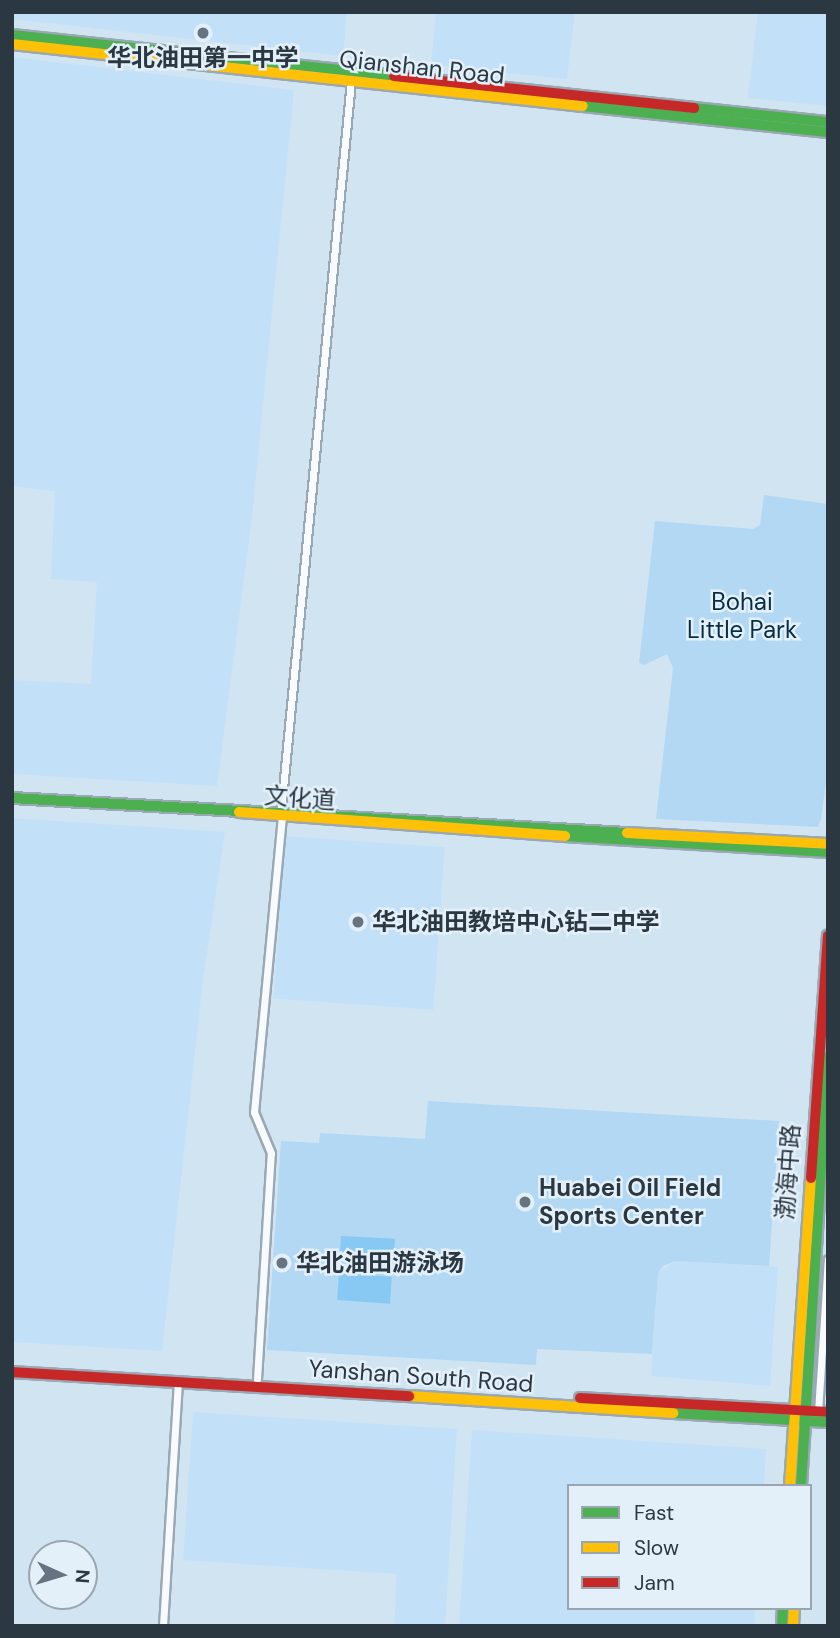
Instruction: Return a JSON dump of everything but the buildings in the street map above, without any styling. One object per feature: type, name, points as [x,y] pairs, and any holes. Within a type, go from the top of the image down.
[{"type":"main road","name":"Qianshan Road","points":[[12,35],[828,122]]},
{"type":"main road","name":"Qianshan Road","points":[[12,44],[828,132]]},
{"type":"main road","name":"文化道","points":[[12,798],[828,852]]},
{"type":"main road","name":"文化道","points":[[282,814],[828,844]]},
{"type":"main road","name":"渤海中路","points":[[800,1415],[828,936]]},
{"type":"main road","name":"渤海中路","points":[[800,1415],[828,1057]]},
{"type":"main road","name":"Yanshan South Road","points":[[12,1364],[800,1415],[828,1422]]},
{"type":"main road","name":"Yanshan South Road","points":[[12,1372],[800,1415],[823,1412]]},
{"type":"main road","points":[[790,1484],[800,1415]]},
{"type":"main road","points":[[800,1415],[801,1484]]},
{"type":"street","points":[[257,1379],[271,1153],[257,1125],[255,1100],[351,81]]},
{"type":"street","points":[[823,1412],[828,1259]]},
{"type":"street","points":[[163,1626],[178,1382]]},
{"type":"shaded area","name":"华北油田第一中学","points":[[12,12],[347,12],[343,56],[12,19]]},
{"type":"shaded area","points":[[436,12],[575,12],[567,79],[431,65]]},
{"type":"shaded area","points":[[758,12],[828,12],[828,106],[748,98]]},
{"type":"shaded area","points":[[12,57],[294,90],[252,517],[217,786],[12,774],[12,680],[91,684],[97,582],[51,579],[55,491],[12,486]]},
{"type":"shaded area","points":[[12,818],[225,832],[203,980],[162,1351],[12,1342]]},
{"type":"shaded area","name":"华北油田教培中心钻二中学","points":[[285,836],[445,847],[433,1010],[274,999]]},
{"type":"shaded area","points":[[341,1236],[395,1239],[394,1264],[340,1261]]},
{"type":"shaded area","points":[[675,1261],[778,1267],[770,1386],[651,1376],[658,1273]]},
{"type":"shaded area","points":[[339,1273],[392,1277],[390,1304],[337,1300]]},
{"type":"shaded area","points":[[193,1412],[457,1429],[445,1626],[394,1626],[397,1574],[183,1560]]},
{"type":"shaded area","points":[[472,1430],[766,1449],[764,1484],[567,1484],[567,1610],[755,1610],[754,1626],[459,1626]]},
{"type":"green space","name":"Bohai Little Park","points":[[764,495],[828,504],[828,767],[821,819],[818,827],[656,819],[673,668],[667,654],[644,665],[639,663],[655,521],[753,529],[760,525]]},
{"type":"green space","name":"Huabei Oil Field Sports Center","points":[[428,1101],[779,1121],[769,1266],[675,1261],[663,1266],[658,1273],[652,1354],[537,1349],[536,1365],[267,1350],[281,1141],[319,1143],[320,1133],[425,1139]]},
{"type":"traffic: fast","points":[[12,35],[394,76]]},
{"type":"traffic: fast","points":[[583,106],[828,132]]},
{"type":"traffic: fast","points":[[694,108],[828,122]]},
{"type":"traffic: fast","points":[[12,798],[627,833]]},
{"type":"traffic: fast","points":[[565,836],[828,852]]},
{"type":"traffic: fast","points":[[801,1484],[828,1057]]},
{"type":"traffic: fast","points":[[673,1413],[828,1422]]},
{"type":"traffic: fast","points":[[782,1626],[783,1610]]},
{"type":"traffic: slow","points":[[12,44],[583,106]]},
{"type":"traffic: slow","points":[[239,812],[565,836]]},
{"type":"traffic: slow","points":[[627,833],[828,844]]},
{"type":"traffic: slow","points":[[790,1484],[811,1178]]},
{"type":"traffic: slow","points":[[409,1396],[673,1413]]},
{"type":"traffic: slow","points":[[793,1626],[794,1610]]},
{"type":"traffic: jam","points":[[394,76],[694,108]]},
{"type":"traffic: jam","points":[[811,1178],[828,936]]},
{"type":"traffic: jam","points":[[12,1372],[409,1396]]},
{"type":"traffic: jam","points":[[580,1398],[828,1412]]},
{"type":"place","name":"华北油田第一中学","points":[[203,33]]},
{"type":"place","name":"华北油田教培中心钻二中学","points":[[358,922]]},
{"type":"place","name":"Huabei Oil Field Sports Center","points":[[525,1202]]},
{"type":"place","name":"华北油田游泳场","points":[[282,1263]]}]
